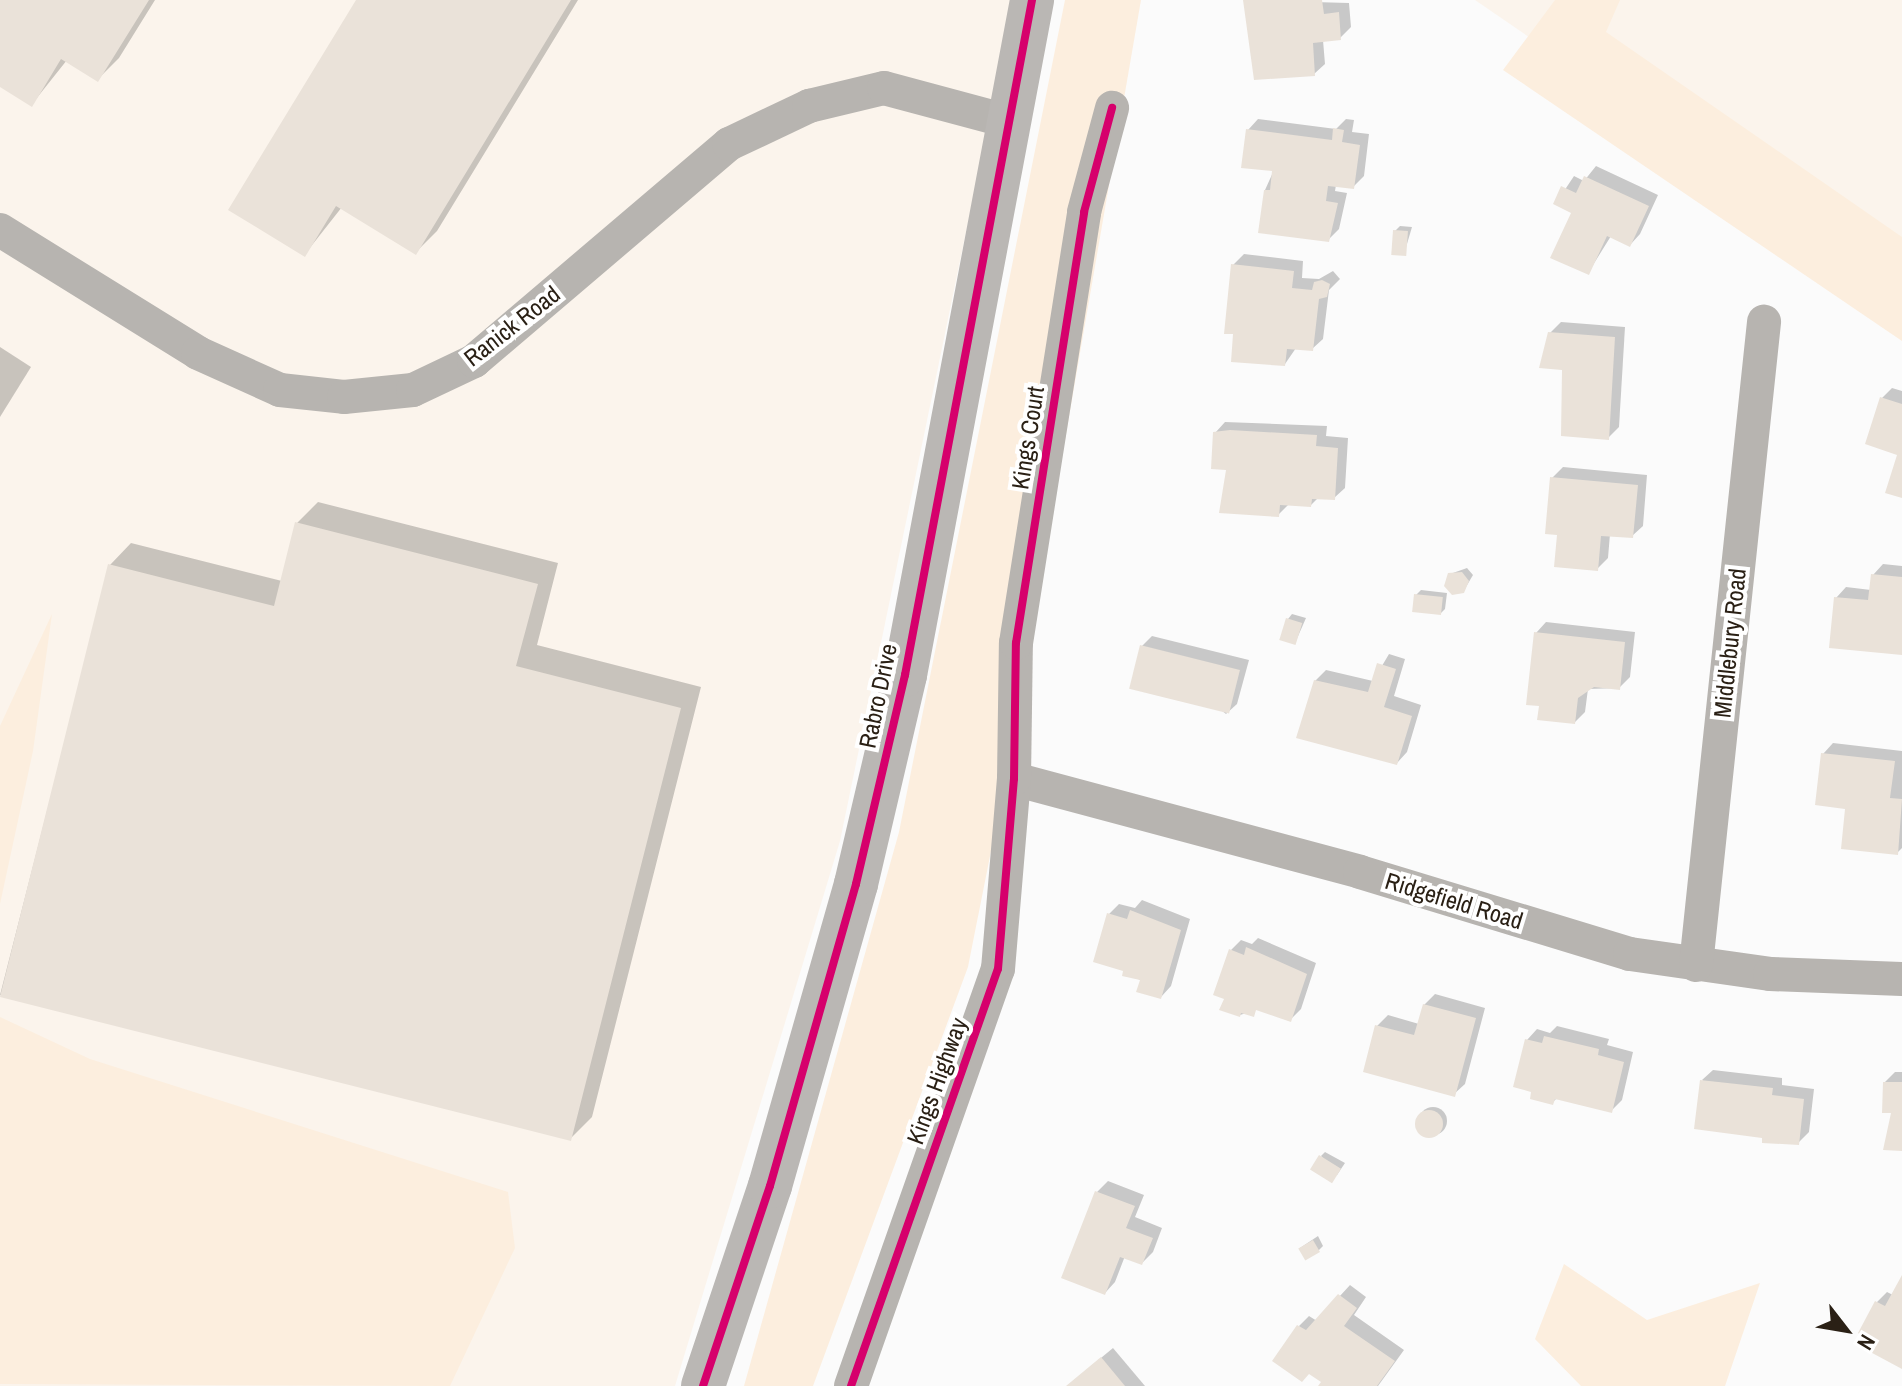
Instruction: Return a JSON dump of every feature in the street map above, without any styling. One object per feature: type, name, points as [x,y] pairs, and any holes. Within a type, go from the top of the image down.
[{"type":"main road","name":"Rabro Drive","points":[[703,1386],[770,1186],[856,884],[905,675],[1032,0]]},
{"type":"street","name":"Ranick Road","points":[[0,230],[198,353],[280,390],[358,396],[413,390],[474,361],[729,144],[809,106],[884,88],[1007,121]]},
{"type":"street","name":"Kings Court","points":[[1014,779],[1016,643],[1084,212],[1112,108]]},
{"type":"street","name":"Middlebury Road","points":[[1696,965],[1764,322]]},
{"type":"street","name":"Ridgefield Road","points":[[1014,779],[1360,872],[1630,954],[1696,965],[1902,979]]},
{"type":"street","name":"Kings Highway","points":[[851,1386],[998,969],[1014,779]]},
{"type":"shaded area","points":[[0,0],[1014,0],[840,841],[675,1386],[0,1386]]},
{"type":"shaded area","points":[[1065,0],[1141,0],[1014,735],[968,967],[813,1386],[744,1386],[899,832]]},
{"type":"shaded area","points":[[1475,0],[1902,0],[1902,294]]},
{"type":"shaded area","points":[[1555,0],[1620,0],[1606,32],[1902,237],[1902,341],[1503,70]]},
{"type":"shaded area","points":[[52,614],[33,751],[0,904],[0,726]]},
{"type":"shaded area","points":[[0,1017],[90,1059],[508,1192],[515,1248],[450,1386],[0,1384]]},
{"type":"shaded area","points":[[1564,1264],[1647,1320],[1760,1283],[1725,1386],[1581,1386],[1535,1339]]},
{"type":"building","points":[[0,0],[149,0],[98,82],[61,59],[32,107],[0,87]]},
{"type":"building","points":[[356,0],[571,0],[416,255],[336,206],[305,257],[228,210]]},
{"type":"building","points":[[1243,0],[1322,0],[1324,14],[1339,12],[1341,40],[1313,43],[1315,76],[1254,80]]},
{"type":"building","points":[[1333,128],[1344,130],[1342,142],[1360,145],[1354,189],[1328,186],[1326,201],[1338,203],[1329,242],[1258,233],[1264,190],[1270,190],[1272,171],[1241,168],[1246,129],[1332,140]]},
{"type":"building","points":[[1584,176],[1649,206],[1630,247],[1607,236],[1589,275],[1550,258],[1571,213],[1553,204],[1561,186],[1576,193]]},
{"type":"building","points":[[1393,230],[1408,231],[1406,256],[1391,255]]},
{"type":"building","points":[[1231,264],[1294,271],[1292,288],[1312,290],[1314,282],[1322,280],[1330,284],[1327,297],[1319,299],[1313,351],[1287,349],[1285,366],[1231,362],[1233,334],[1224,334]]},
{"type":"building","points":[[1548,332],[1615,337],[1609,440],[1561,436],[1562,370],[1539,368]]},
{"type":"building","points":[[1880,397],[1902,404],[1902,498],[1885,493],[1897,455],[1865,444]]},
{"type":"building","points":[[1230,430],[1317,435],[1316,446],[1338,448],[1335,500],[1312,499],[1311,507],[1280,505],[1279,517],[1219,513],[1226,470],[1211,469],[1213,432]]},
{"type":"building","points":[[1550,477],[1638,485],[1633,538],[1601,536],[1598,571],[1554,567],[1557,535],[1545,534]]},
{"type":"building","points":[[295,522],[538,584],[516,666],[681,708],[571,1141],[0,997],[108,564],[274,606]]},
{"type":"building","points":[[1462,572],[1469,581],[1464,593],[1452,595],[1444,586],[1448,573]]},
{"type":"building","points":[[1871,574],[1902,577],[1902,655],[1829,648],[1834,597],[1868,600]]},
{"type":"building","points":[[1414,594],[1443,597],[1441,615],[1412,612]]},
{"type":"building","points":[[1286,618],[1302,623],[1296,645],[1279,640]]},
{"type":"building","points":[[1534,632],[1625,642],[1620,690],[1594,687],[1578,698],[1575,724],[1537,720],[1539,706],[1526,705]]},
{"type":"building","points":[[1140,645],[1240,670],[1229,714],[1129,689]]},
{"type":"building","points":[[1377,663],[1396,669],[1384,707],[1412,716],[1397,765],[1296,738],[1314,680],[1368,692]]},
{"type":"building","points":[[1821,753],[1895,761],[1890,798],[1902,799],[1898,855],[1841,849],[1845,809],[1815,805]]},
{"type":"building","points":[[1130,910],[1181,930],[1161,999],[1136,992],[1140,980],[1122,976],[1123,971],[1093,962],[1107,913],[1127,919]]},
{"type":"building","points":[[1246,947],[1307,974],[1291,1022],[1256,1010],[1254,1017],[1241,1013],[1240,1017],[1219,1010],[1224,999],[1213,995],[1229,949],[1244,955]]},
{"type":"building","points":[[1423,1004],[1476,1018],[1455,1097],[1363,1072],[1375,1025],[1414,1035]]},
{"type":"building","points":[[1544,1036],[1599,1049],[1598,1055],[1624,1062],[1612,1113],[1555,1099],[1553,1105],[1530,1099],[1531,1092],[1513,1087],[1525,1039],[1542,1043]]},
{"type":"building","points":[[1700,1080],[1773,1088],[1772,1095],[1804,1099],[1799,1145],[1762,1143],[1762,1138],[1694,1129]]},
{"type":"building","points":[[1883,1082],[1902,1082],[1902,1151],[1883,1150],[1891,1113],[1882,1113]]},
{"type":"building","points":[[1429,1110],[1439,1114],[1443,1124],[1439,1134],[1429,1138],[1419,1134],[1415,1124],[1419,1114]]},
{"type":"building","points":[[1319,1155],[1341,1169],[1332,1183],[1310,1169]]},
{"type":"building","points":[[1095,1191],[1135,1206],[1126,1228],[1153,1238],[1142,1265],[1120,1257],[1105,1295],[1061,1278]]},
{"type":"building","points":[[1313,1240],[1320,1252],[1305,1261],[1298,1248]]},
{"type":"building","points":[[1902,1275],[1902,1369],[1861,1347],[1866,1338],[1858,1333],[1875,1301],[1885,1306]]},
{"type":"building","points":[[1338,1294],[1357,1308],[1344,1326],[1395,1361],[1377,1386],[1318,1386],[1321,1382],[1309,1374],[1302,1382],[1272,1361],[1297,1325],[1306,1330]]},
{"type":"building","points":[[1101,1357],[1125,1386],[1066,1386]]},
{"type":"cycle path","points":[[703,1386],[770,1186],[856,884],[905,675],[1032,0]]},
{"type":"cycle path","points":[[851,1386],[998,969],[1014,779],[1016,643],[1084,212],[1112,108]]}]
